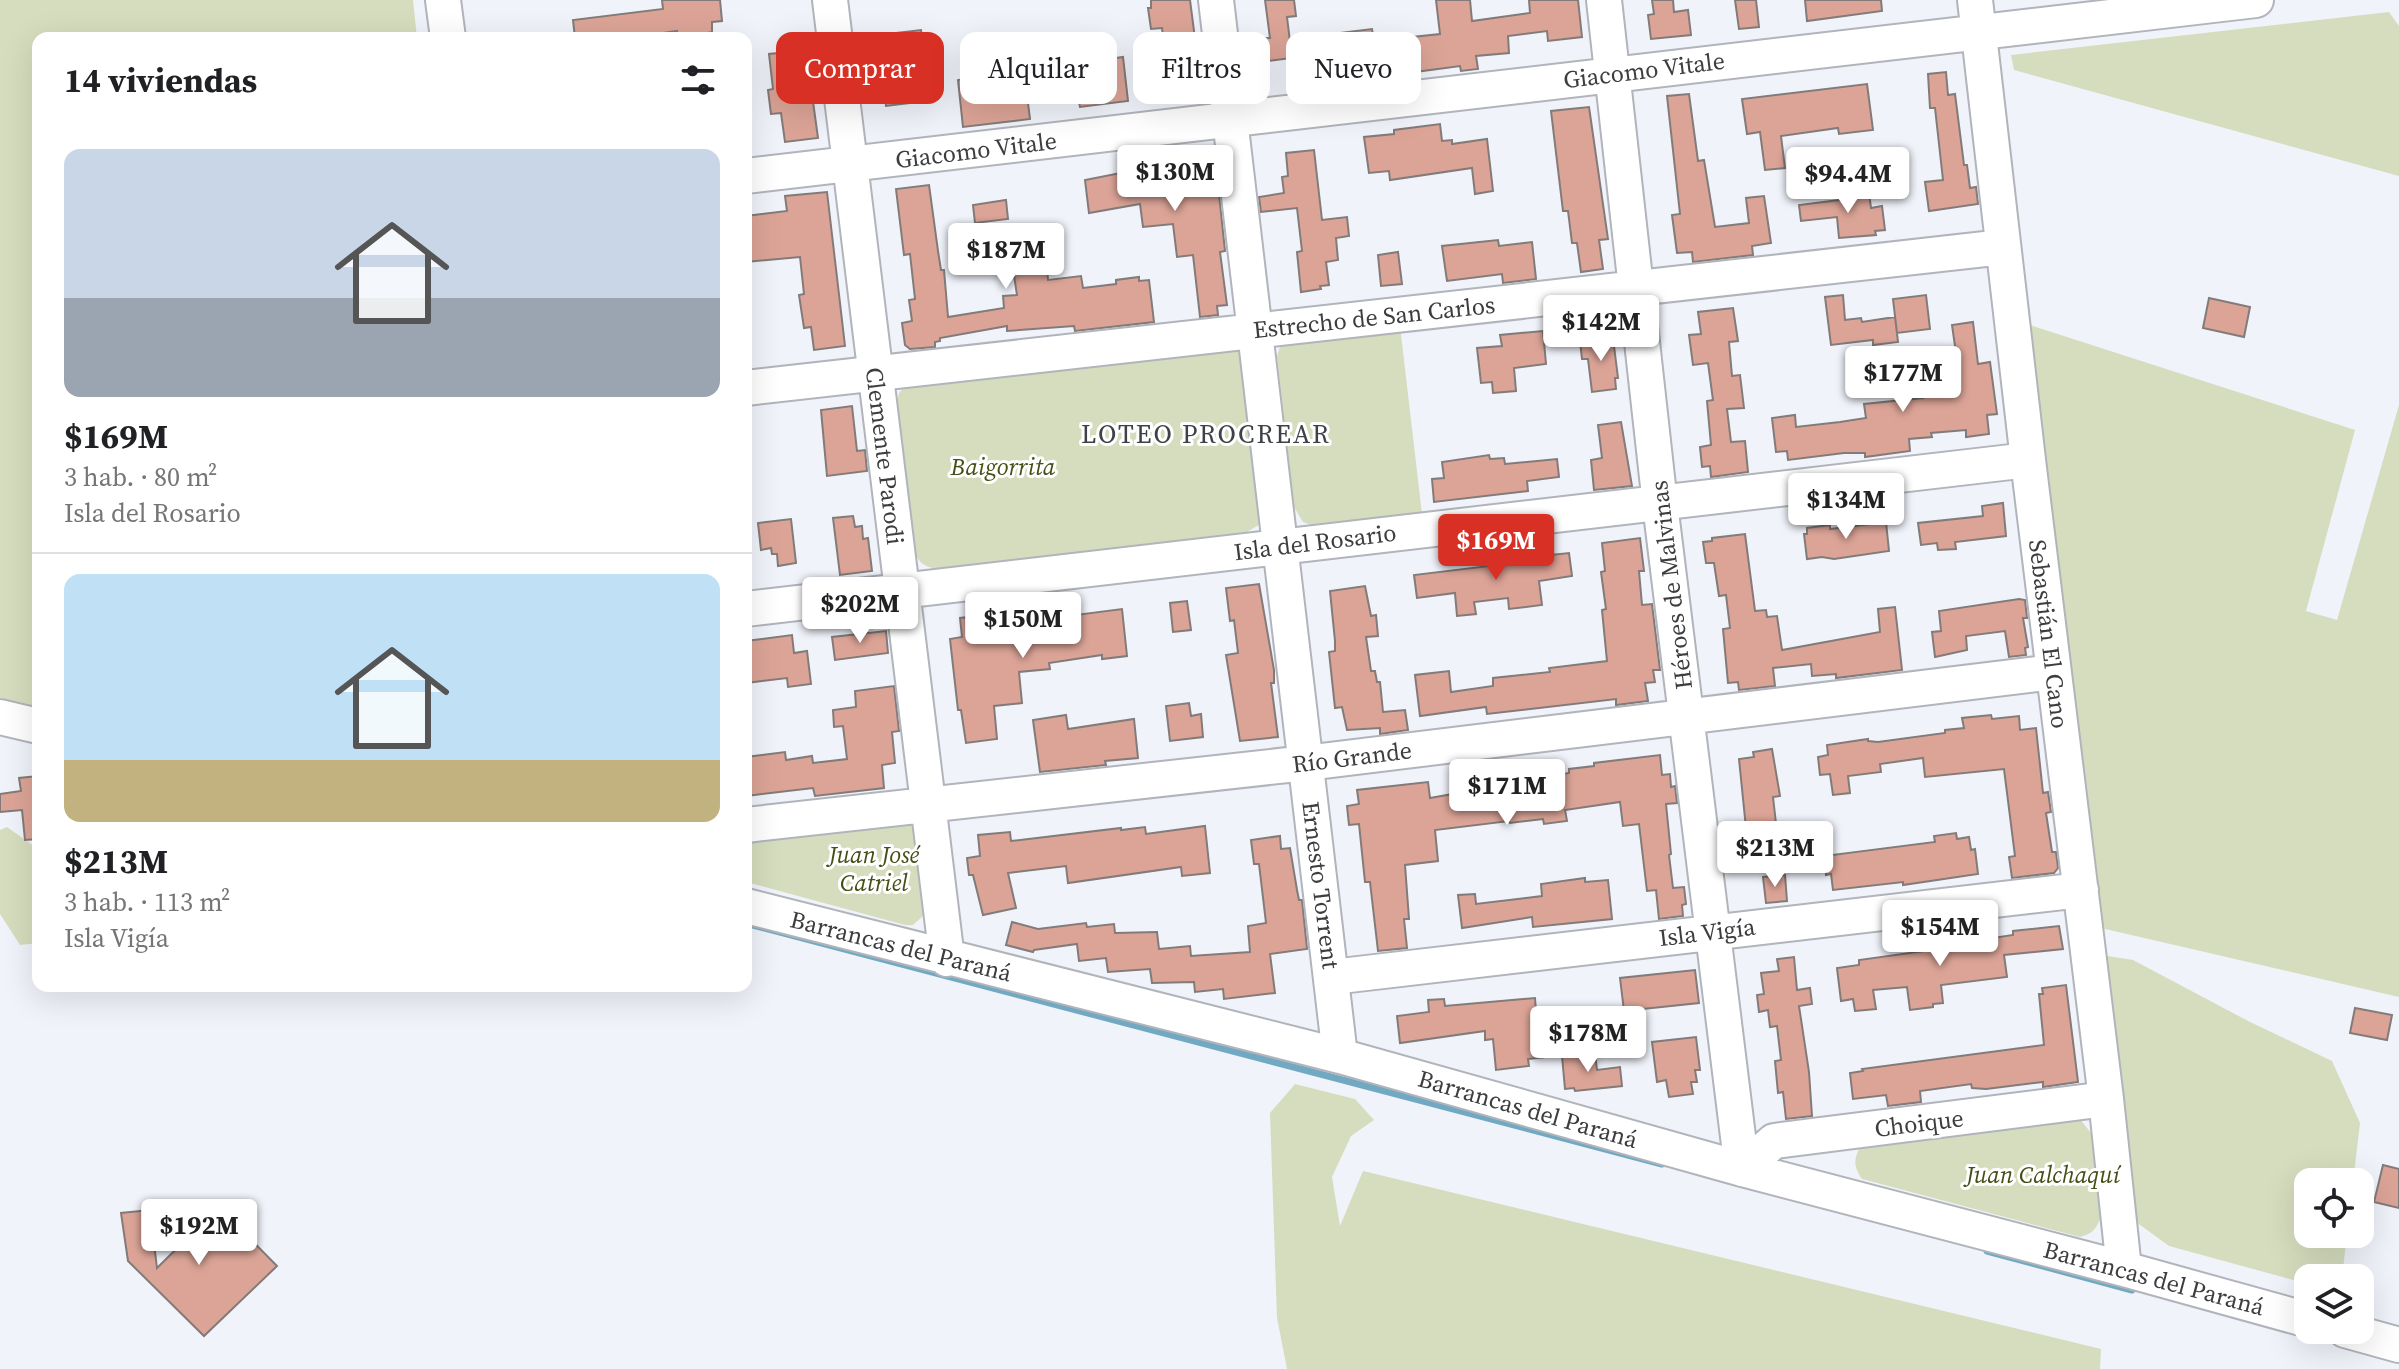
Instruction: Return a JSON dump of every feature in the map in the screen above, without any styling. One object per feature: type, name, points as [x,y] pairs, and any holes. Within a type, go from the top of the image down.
[{"type":"street","points":[[443,0],[447,32]]},
{"type":"street","name":"Clemente Parodi","points":[[830,0],[947,959]]},
{"type":"street","name":"Ernesto Torrent","points":[[1216,0],[1340,1056]]},
{"type":"street","name":"Héroes de Malvinas","points":[[1604,0],[1660,504],[1742,1169]]},
{"type":"street","name":"Giacomo Vitale","points":[[752,175],[1613,74],[1977,16],[2256,0]]},
{"type":"street","name":"Sebastián El Cano","points":[[1977,16],[2124,1269]]},
{"type":"street","name":"Estrecho de San Carlos","points":[[752,387],[2003,247]]},
{"type":"street","name":"Isla del Rosario","points":[[752,608],[2028,460]]},
{"type":"street","name":"Río Grande","points":[[752,824],[1306,763],[2053,672]]},
{"type":"street","points":[[0,717],[32,725]]},
{"type":"street","name":"Isla Vigía","points":[[1332,977],[2081,890]]},
{"type":"street","name":"Barrancas del Paraná","points":[[752,908],[1340,1056],[1742,1169],[2294,1316]]},
{"type":"street","name":"Choique","points":[[1742,1169],[1774,1141],[2106,1099]]},
{"type":"street","points":[[2374,1338],[2399,1345]]},
{"type":"green space","points":[[0,0],[413,0],[416,32],[32,32],[32,706],[0,698]]},
{"type":"green space","points":[[2389,12],[2399,26],[2399,176],[2014,70],[2011,55]]},
{"type":"green space","points":[[2030,325],[2355,430],[2306,611],[2337,620],[2399,405],[2399,997],[2101,928]]},
{"type":"green space","points":[[1400,326],[1422,514],[1311,525],[1303,522],[1294,507],[1277,356],[1280,347],[1286,341]]},
{"type":"green space","name":"Baigorrita","points":[[1234,347],[1242,354],[1262,523],[1247,532],[936,569],[924,565],[917,558],[897,402],[899,393],[907,384]]},
{"type":"green space","name":"Juan José Catriel","points":[[906,820],[919,835],[925,914],[913,925],[905,925],[752,884],[752,836]]},
{"type":"green space","points":[[7,827],[32,845],[32,944],[20,945],[0,914],[0,830]]},
{"type":"green space","points":[[2102,955],[2133,960],[2332,1061],[2360,1123],[2355,1168],[2294,1168],[2294,1248],[2345,1248],[2344,1264],[2294,1264],[2294,1280],[2169,1246],[2132,1219]]},
{"type":"green space","points":[[1295,1084],[1355,1099],[1374,1120],[1351,1136],[1332,1177],[1340,1226],[1363,1171],[2101,1349],[2100,1369],[1287,1369],[1277,1318],[1270,1113]]},
{"type":"green space","name":"Juan Calchaquí","points":[[2080,1119],[2091,1133],[2100,1219],[2093,1231],[2080,1237],[1862,1179],[1856,1167],[1860,1147]]},
{"type":"building","points":[[662,0],[720,0],[722,21],[712,22],[712,32],[574,32],[573,20],[663,9]]},
{"type":"building","points":[[1151,0],[1190,0],[1194,32],[1151,29],[1148,8],[1151,8]]},
{"type":"building","points":[[1265,0],[1294,0],[1296,16],[1287,17],[1286,59],[1270,61]]},
{"type":"building","points":[[1436,0],[1470,0],[1472,21],[1530,13],[1529,0],[1578,0],[1582,37],[1548,41],[1547,31],[1508,36],[1509,53],[1476,56],[1478,69],[1461,71],[1460,66],[1421,71],[1421,36],[1440,34]]},
{"type":"building","points":[[1652,0],[1673,0],[1674,12],[1688,10],[1691,35],[1651,39],[1648,15],[1654,14]]},
{"type":"building","points":[[1735,0],[1756,0],[1759,27],[1739,29]]},
{"type":"building","points":[[1805,0],[1881,0],[1882,11],[1807,21]]},
{"type":"building","points":[[776,53],[776,104],[813,104],[818,138],[785,142],[781,113],[771,114],[768,90],[773,89],[769,54]]},
{"type":"building","points":[[1123,57],[1128,101],[1117,102],[1117,58]]},
{"type":"building","points":[[1946,72],[1948,95],[1955,94],[1964,165],[1967,165],[1970,188],[1976,187],[1978,204],[1929,211],[1925,182],[1943,180],[1935,108],[1930,108],[1928,74]]},
{"type":"building","points":[[1867,84],[1873,130],[1839,134],[1838,128],[1781,136],[1785,168],[1765,170],[1760,132],[1747,134],[1742,99]]},
{"type":"building","points":[[1689,94],[1698,161],[1704,160],[1715,227],[1749,223],[1746,198],[1764,196],[1771,243],[1752,246],[1753,255],[1693,262],[1692,252],[1677,253],[1672,215],[1680,214],[1667,96]]},
{"type":"building","points":[[961,104],[1028,104],[1030,119],[963,127]]},
{"type":"building","points":[[1589,107],[1608,239],[1599,240],[1603,269],[1581,272],[1577,243],[1572,243],[1568,211],[1563,211],[1551,111]]},
{"type":"building","points":[[1440,124],[1442,141],[1452,140],[1452,144],[1487,139],[1493,191],[1475,194],[1472,168],[1390,180],[1389,171],[1369,173],[1364,137]]},
{"type":"building","points":[[1314,150],[1322,220],[1347,217],[1349,236],[1336,238],[1338,260],[1326,262],[1329,285],[1301,292],[1297,252],[1302,251],[1297,208],[1261,212],[1259,197],[1284,193],[1282,177],[1288,176],[1286,153]]},
{"type":"building","points":[[1208,153],[1213,194],[1219,194],[1225,251],[1220,252],[1227,305],[1217,306],[1218,315],[1200,317],[1193,255],[1177,257],[1173,224],[1143,227],[1140,204],[1089,213],[1085,180],[1136,170],[1135,161]]},
{"type":"building","points":[[929,185],[941,270],[944,270],[948,317],[1004,308],[1003,296],[1017,295],[1013,269],[1047,266],[1048,280],[1081,276],[1083,288],[1116,284],[1116,280],[1139,277],[1139,281],[1149,280],[1154,322],[1075,331],[1074,326],[1007,331],[1007,326],[940,338],[935,342],[935,347],[910,349],[905,345],[902,323],[912,321],[909,300],[915,299],[910,254],[904,255],[896,189]]},
{"type":"building","points":[[827,192],[845,346],[814,350],[811,327],[804,328],[799,295],[804,294],[800,257],[752,261],[752,215],[787,211],[785,196]]},
{"type":"building","points":[[1869,193],[1871,208],[1882,206],[1885,230],[1875,231],[1876,235],[1839,238],[1837,217],[1801,221],[1799,205]]},
{"type":"building","points":[[1006,200],[1008,219],[975,223],[973,205]]},
{"type":"building","points":[[1498,240],[1499,246],[1532,242],[1536,279],[1503,283],[1502,274],[1447,281],[1442,246]]},
{"type":"building","points":[[1398,252],[1402,284],[1381,286],[1378,255]]},
{"type":"building","points":[[1843,295],[1845,320],[1861,318],[1862,322],[1895,317],[1898,342],[1873,345],[1873,340],[1831,345],[1825,297]]},
{"type":"building","points":[[1926,295],[1930,329],[1897,333],[1893,299]]},
{"type":"building","points":[[2209,298],[2250,307],[2244,337],[2203,328]]},
{"type":"building","points":[[1733,308],[1738,341],[1729,342],[1732,376],[1740,375],[1744,408],[1727,409],[1731,442],[1745,441],[1748,472],[1711,477],[1710,466],[1702,467],[1700,447],[1711,445],[1707,401],[1713,400],[1708,363],[1693,365],[1689,335],[1701,334],[1698,312]]},
{"type":"building","points":[[1973,322],[1978,364],[1990,362],[1997,414],[1987,415],[1989,434],[1966,437],[1966,430],[1931,433],[1932,437],[1909,439],[1910,451],[1865,457],[1865,453],[1844,453],[1788,460],[1787,451],[1776,452],[1772,418],[1795,415],[1796,427],[1866,418],[1864,404],[1923,398],[1921,387],[1960,381],[1952,325]]},
{"type":"building","points":[[1543,331],[1546,364],[1514,368],[1516,391],[1493,393],[1492,382],[1481,383],[1477,348],[1502,346],[1500,335]]},
{"type":"building","points":[[1613,338],[1618,378],[1615,378],[1616,389],[1592,392],[1588,359],[1582,359],[1580,341]]},
{"type":"building","points":[[852,406],[857,451],[865,450],[867,471],[827,476],[821,410]]},
{"type":"building","points":[[1621,422],[1632,486],[1594,490],[1591,460],[1602,458],[1598,425]]},
{"type":"building","points":[[1489,455],[1490,459],[1504,458],[1505,464],[1557,459],[1559,477],[1527,481],[1528,491],[1434,502],[1432,479],[1444,478],[1442,462]]},
{"type":"building","points":[[2003,503],[2006,536],[1955,542],[1956,549],[1938,550],[1937,543],[1921,545],[1918,523],[1983,516],[1982,506]]},
{"type":"building","points":[[853,516],[855,527],[862,526],[863,539],[868,538],[872,571],[840,575],[833,518]]},
{"type":"building","points":[[791,519],[796,563],[778,566],[777,554],[772,554],[771,548],[761,550],[758,523]]},
{"type":"building","points":[[1886,522],[1889,551],[1834,559],[1807,559],[1804,534],[1807,534],[1807,528],[1830,525],[1830,529]]},
{"type":"building","points":[[1745,534],[1755,611],[1766,610],[1767,617],[1777,616],[1782,650],[1880,632],[1878,609],[1895,607],[1902,670],[1836,678],[1836,674],[1812,676],[1811,664],[1773,668],[1775,686],[1739,690],[1738,682],[1728,683],[1723,629],[1730,628],[1726,595],[1719,596],[1714,563],[1706,563],[1703,542]]},
{"type":"building","points":[[1640,538],[1644,571],[1639,571],[1642,605],[1652,604],[1660,670],[1653,670],[1655,682],[1645,683],[1648,701],[1616,705],[1616,699],[1487,714],[1486,707],[1420,716],[1415,675],[1449,671],[1451,692],[1493,686],[1493,678],[1550,672],[1549,668],[1607,661],[1602,610],[1606,609],[1601,572],[1605,571],[1602,543]]},
{"type":"building","points":[[1569,553],[1572,576],[1539,581],[1542,605],[1509,609],[1508,598],[1474,602],[1476,614],[1457,616],[1455,593],[1417,598],[1414,575]]},
{"type":"building","points":[[1259,584],[1274,670],[1274,683],[1271,683],[1278,737],[1240,741],[1226,655],[1238,653],[1226,588]]},
{"type":"building","points":[[1365,586],[1371,616],[1376,615],[1378,636],[1366,637],[1371,671],[1375,671],[1377,682],[1380,682],[1383,712],[1405,710],[1408,730],[1380,734],[1380,728],[1347,730],[1342,707],[1335,708],[1329,652],[1335,651],[1330,591]]},
{"type":"building","points":[[2025,600],[2026,655],[2009,657],[2005,631],[1966,636],[1967,650],[1935,657],[1932,632],[1941,631],[1939,611]]},
{"type":"building","points":[[1187,601],[1191,630],[1173,632],[1170,603]]},
{"type":"building","points":[[1122,609],[1127,656],[1102,659],[1102,655],[1049,663],[1050,669],[1019,672],[1022,703],[994,706],[997,739],[966,743],[961,710],[958,710],[950,639],[962,637],[960,618],[977,616],[980,633],[1022,628],[1021,622]]},
{"type":"building","points":[[886,631],[888,653],[835,660],[832,637]]},
{"type":"building","points":[[792,635],[794,653],[807,651],[811,684],[788,687],[787,678],[752,682],[752,640]]},
{"type":"building","points":[[894,686],[899,731],[892,732],[895,763],[882,765],[884,788],[815,796],[813,788],[752,795],[752,756],[785,752],[786,760],[812,756],[813,763],[847,759],[843,726],[834,727],[833,710],[856,707],[855,691]]},
{"type":"building","points":[[1189,703],[1191,716],[1201,714],[1203,737],[1170,741],[1166,706]]},
{"type":"building","points":[[1066,715],[1068,729],[1134,719],[1138,758],[1105,761],[1106,765],[1040,772],[1033,720]]},
{"type":"building","points":[[1991,715],[1992,719],[2019,716],[2020,730],[2036,728],[2043,793],[2048,792],[2051,812],[2046,813],[2052,852],[2056,852],[2058,868],[2054,873],[2012,878],[2009,857],[2015,856],[2004,769],[1925,777],[1923,758],[1880,764],[1881,772],[1848,776],[1850,793],[1833,795],[1830,774],[1820,775],[1818,757],[1828,755],[1827,745],[1945,733],[1945,730],[1964,728],[1962,718]]},
{"type":"building","points":[[1772,749],[1780,796],[1773,797],[1778,841],[1754,843],[1752,827],[1746,828],[1739,759],[1754,757],[1753,752]]},
{"type":"building","points":[[1660,755],[1662,775],[1670,774],[1671,787],[1675,786],[1677,803],[1666,804],[1669,855],[1673,888],[1684,887],[1686,904],[1682,905],[1683,916],[1659,919],[1656,890],[1647,891],[1639,824],[1623,826],[1620,802],[1565,810],[1567,821],[1544,824],[1543,819],[1509,821],[1435,830],[1438,861],[1405,865],[1409,919],[1404,919],[1407,948],[1378,951],[1370,882],[1365,882],[1359,824],[1349,825],[1347,806],[1359,804],[1357,790],[1428,782],[1430,798],[1569,773],[1569,769],[1594,766],[1594,763]]},
{"type":"building","points":[[32,777],[32,839],[25,840],[22,810],[0,812],[0,794],[21,791],[19,778]]},
{"type":"building","points":[[1205,826],[1210,873],[1182,876],[1181,867],[1068,883],[1066,866],[1008,873],[1016,908],[983,915],[973,875],[969,875],[967,858],[980,856],[978,835],[1010,832],[1011,841],[1121,828],[1145,827],[1146,834]]},
{"type":"building","points":[[1956,833],[1957,839],[1969,837],[1971,850],[1975,849],[1978,874],[1903,885],[1903,882],[1833,890],[1831,874],[1826,875],[1824,856],[1935,842],[1934,836]]},
{"type":"building","points":[[1280,836],[1281,849],[1290,848],[1299,900],[1302,900],[1307,949],[1270,954],[1275,993],[1224,999],[1223,989],[1195,992],[1194,982],[1152,983],[1150,969],[1108,972],[1106,958],[1079,961],[1077,944],[1033,952],[1006,945],[1012,922],[1038,929],[1086,923],[1087,927],[1114,924],[1115,933],[1157,932],[1159,949],[1190,946],[1191,956],[1250,952],[1248,926],[1266,923],[1259,864],[1254,864],[1251,840]]},
{"type":"building","points":[[1785,875],[1787,901],[1766,903],[1763,877]]},
{"type":"building","points":[[1585,878],[1585,882],[1608,880],[1612,919],[1533,927],[1532,917],[1462,928],[1458,895],[1475,894],[1476,904],[1542,896],[1541,884]]},
{"type":"building","points":[[2059,926],[2063,949],[2004,955],[2007,977],[1941,985],[1943,1003],[1933,1004],[1933,1007],[1910,1010],[1907,987],[1873,990],[1876,1009],[1855,1011],[1853,999],[1841,1001],[1837,968],[1859,965],[1859,960],[1946,948],[1946,945],[2013,935],[2013,931]]},
{"type":"building","points":[[1794,957],[1797,990],[1810,988],[1812,1004],[1799,1006],[1812,1116],[1786,1119],[1783,1092],[1778,1093],[1775,1061],[1781,1060],[1777,1026],[1770,1027],[1768,1010],[1759,1012],[1757,995],[1764,994],[1761,973],[1779,971],[1777,959]]},
{"type":"building","points":[[1695,970],[1699,1003],[1624,1011],[1620,978]]},
{"type":"building","points":[[2066,985],[2078,1082],[2043,1087],[2043,1082],[1986,1089],[1972,1088],[1971,1084],[1920,1091],[1921,1102],[1888,1106],[1886,1095],[1853,1099],[1850,1073],[1862,1069],[2044,1045],[2039,994],[2043,994],[2042,988]]},
{"type":"building","points":[[1535,998],[1536,1011],[1556,1008],[1562,1055],[1528,1059],[1529,1066],[1496,1070],[1493,1039],[1485,1040],[1485,1031],[1400,1043],[1397,1016],[1429,1012],[1428,1000],[1444,999],[1445,1006]]},
{"type":"building","points":[[2355,1008],[2392,1015],[2387,1040],[2350,1033]]},
{"type":"building","points":[[1696,1037],[1700,1070],[1695,1070],[1697,1082],[1691,1082],[1693,1094],[1669,1097],[1666,1080],[1657,1082],[1652,1042]]},
{"type":"building","points":[[1595,1053],[1597,1070],[1620,1067],[1622,1086],[1575,1091],[1574,1088],[1565,1089],[1562,1056]]},
{"type":"building","points":[[2383,1165],[2399,1169],[2399,1208],[2374,1202]]},
{"type":"building","points":[[219,1207],[277,1266],[204,1336],[128,1261],[121,1213],[150,1210],[157,1268]]},
{"type":"waterway","points":[[753,925],[1662,1164]]},
{"type":"waterway","points":[[1987,1251],[2132,1290]]},
{"type":"district","name":"LOTEO PROCREAR","points":[[1206,434]]}]
